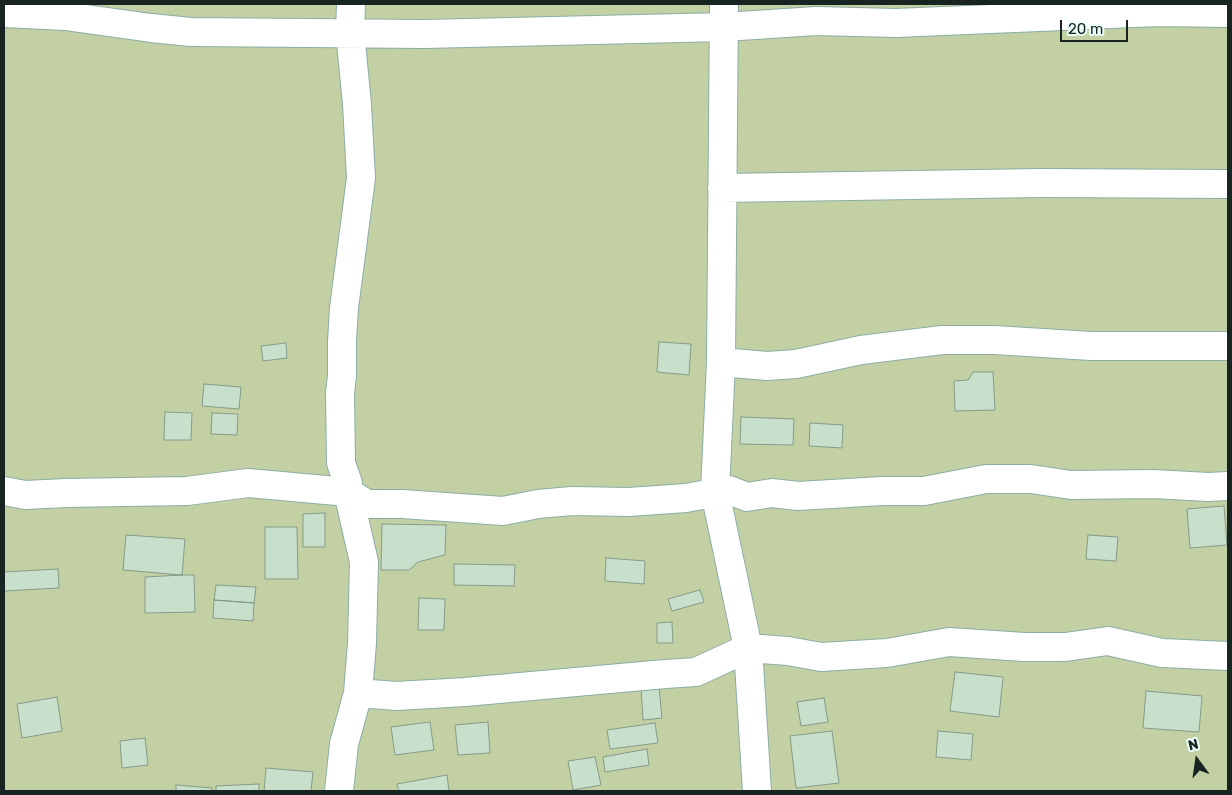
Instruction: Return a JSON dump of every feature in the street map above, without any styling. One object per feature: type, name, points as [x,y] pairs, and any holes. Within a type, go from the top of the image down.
[{"type":"street","points":[[4,8],[8,4]]},
{"type":"street","points":[[339,791],[344,744],[358,693],[362,643],[364,562],[348,492],[348,483],[341,463],[340,393],[344,308],[361,178],[357,104],[350,33],[350,4]]},
{"type":"street","points":[[4,13],[65,16],[191,32],[425,34],[724,15],[816,21],[896,23],[1158,12],[1228,13]]},
{"type":"street","points":[[724,15],[721,362],[715,492],[748,648],[757,781],[739,791]]},
{"type":"street","points":[[722,188],[1040,183],[1228,184]]},
{"type":"street","points":[[721,362],[767,366],[796,364],[861,350],[942,340],[994,340],[1091,346],[1228,346]]},
{"type":"street","points":[[4,491],[25,495],[66,492],[187,491],[248,483],[348,492],[366,504],[402,504],[502,511],[572,500],[629,502],[686,498],[729,490],[747,496],[772,493],[798,496],[882,491],[924,491],[986,479],[1031,479],[1071,485],[1154,484],[1208,487],[1228,486]]},
{"type":"street","points":[[358,693],[397,696],[456,693],[696,672],[748,648],[821,657],[887,653],[948,642],[1024,647],[1065,647],[1108,641],[1162,653],[1228,656]]},
{"type":"green space","points":[[4,4],[1228,4],[1228,791],[4,791]]},
{"type":"building","points":[[659,342],[691,344],[689,375],[657,372]]},
{"type":"building","points":[[286,343],[287,358],[263,361],[261,346]]},
{"type":"building","points":[[973,372],[993,372],[995,410],[955,411],[954,381],[968,380]]},
{"type":"building","points":[[204,384],[241,387],[239,409],[202,406]]},
{"type":"building","points":[[165,412],[192,413],[191,440],[164,440]]},
{"type":"building","points":[[212,413],[238,414],[237,435],[211,434]]},
{"type":"building","points":[[741,417],[794,419],[793,445],[740,444]]},
{"type":"building","points":[[810,423],[843,425],[842,448],[809,446]]},
{"type":"building","points":[[1224,506],[1227,545],[1190,548],[1187,509]]},
{"type":"building","points":[[325,513],[325,547],[303,547],[303,514]]},
{"type":"building","points":[[382,524],[446,525],[445,555],[418,562],[409,570],[381,570]]},
{"type":"building","points":[[265,527],[297,527],[298,579],[265,579]]},
{"type":"building","points":[[126,535],[185,539],[182,575],[123,570]]},
{"type":"building","points":[[1088,535],[1118,537],[1116,561],[1086,559]]},
{"type":"building","points":[[606,558],[645,561],[644,584],[605,581]]},
{"type":"building","points":[[454,564],[515,565],[514,586],[454,585]]},
{"type":"building","points":[[58,569],[59,588],[4,591],[4,572]]},
{"type":"building","points":[[194,575],[195,612],[145,613],[145,577]]},
{"type":"building","points":[[216,585],[256,587],[254,603],[214,600]]},
{"type":"building","points":[[700,590],[704,602],[672,611],[668,599]]},
{"type":"building","points":[[419,598],[445,599],[444,630],[418,630]]},
{"type":"building","points":[[214,600],[254,603],[253,621],[213,618]]},
{"type":"building","points":[[672,622],[673,643],[657,643],[657,623]]},
{"type":"building","points":[[955,672],[1003,677],[999,717],[950,711]]},
{"type":"building","points":[[659,687],[662,718],[643,720],[641,688]]},
{"type":"building","points":[[1146,691],[1202,696],[1199,732],[1143,728]]},
{"type":"building","points":[[57,697],[62,731],[22,738],[17,704]]},
{"type":"building","points":[[824,698],[828,722],[801,726],[797,702]]},
{"type":"building","points":[[430,722],[434,750],[395,755],[391,727]]},
{"type":"building","points":[[488,722],[490,753],[458,755],[455,725]]},
{"type":"building","points":[[655,723],[658,743],[610,749],[607,730]]},
{"type":"building","points":[[832,731],[839,783],[796,788],[790,736]]},
{"type":"building","points":[[938,731],[973,734],[971,760],[936,757]]},
{"type":"building","points":[[145,738],[148,765],[122,768],[120,741]]},
{"type":"building","points":[[647,749],[649,765],[605,772],[603,757]]},
{"type":"building","points":[[595,757],[601,785],[573,790],[568,761]]},
{"type":"building","points":[[266,768],[313,772],[311,791],[264,791]]},
{"type":"building","points":[[447,775],[449,791],[399,791],[397,784]]},
{"type":"building","points":[[259,784],[259,791],[216,791],[216,786]]},
{"type":"building","points":[[176,785],[212,788],[212,791],[176,791]]}]
